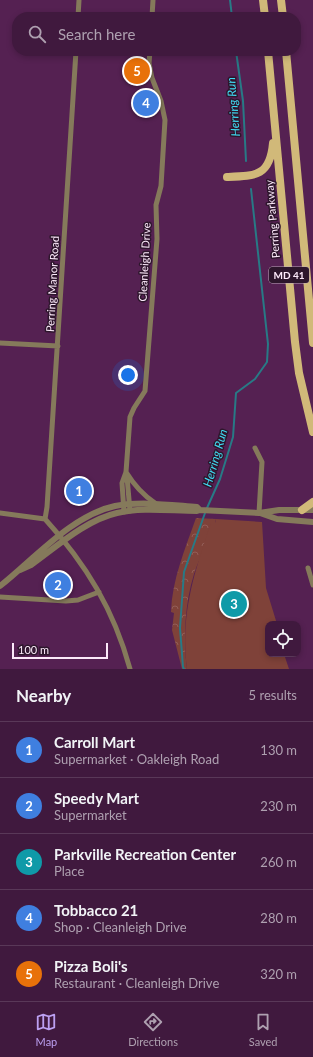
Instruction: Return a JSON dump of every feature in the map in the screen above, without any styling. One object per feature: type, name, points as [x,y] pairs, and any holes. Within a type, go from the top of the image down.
[{"type":"main road","points":[[263,0],[264,12]]},
{"type":"main road","points":[[281,0],[282,12]]},
{"type":"main road","name":"Perring Parkway","points":[[268,56],[295,342],[299,373],[312,431]]},
{"type":"main road","name":"MD 41","points":[[286,56],[313,343]]},
{"type":"main road","points":[[227,177],[253,175],[266,168],[270,161],[272,151],[275,122]]},
{"type":"main road","points":[[302,510],[313,502]]},
{"type":"street","points":[[78,12],[79,0]]},
{"type":"street","points":[[152,12],[153,0]]},
{"type":"street","name":"Perring Manor Road","points":[[45,519],[58,346],[76,56]]},
{"type":"street","name":"Cleanleigh Drive","points":[[127,508],[128,483],[126,472],[130,417],[145,391],[157,239],[156,205],[161,186],[165,120],[152,78],[149,62],[150,56]]},
{"type":"street","points":[[0,343],[58,346]]},
{"type":"street","points":[[255,448],[262,462],[259,513]]},
{"type":"street","points":[[126,472],[144,496],[155,504]]},
{"type":"street","points":[[20,570],[30,565],[90,523],[127,508],[155,504],[197,507],[200,510]]},
{"type":"street","points":[[0,586],[60,535],[92,515],[114,506],[141,510],[200,510],[259,513],[279,510],[313,510]]},
{"type":"street","points":[[0,513],[45,519],[60,535],[85,567],[99,592],[120,636],[130,669]]},
{"type":"street","points":[[259,513],[277,519],[313,522]]},
{"type":"street","points":[[308,568],[313,585]]},
{"type":"street","points":[[0,598],[66,601],[78,600],[99,592]]},
{"type":"green space","points":[[196,518],[216,519],[212,533],[194,574],[191,585],[186,621],[185,645],[187,669],[182,669],[172,630],[174,613],[171,612],[172,600],[176,576]]},
{"type":"green space","points":[[216,519],[262,522],[266,588],[276,621],[265,621],[265,657],[285,657],[289,669],[187,669],[185,630],[190,594],[199,559],[211,523],[215,523]]},
{"type":"waterway","name":"Herring Run","points":[[230,0],[231,12]]},
{"type":"waterway","name":"Herring Run","points":[[237,56],[243,101],[246,161]]},
{"type":"waterway","name":"Herring Run","points":[[207,508],[220,479],[233,437],[236,393],[255,379],[267,362],[268,344],[251,189]]},
{"type":"waterway","name":"Herring Run","points":[[184,669],[180,628],[184,572],[205,513]]},
{"type":"place","name":"Pizza Boli's","points":[[137,71]]},
{"type":"place","name":"Tobbacco 21","points":[[146,103]]},
{"type":"place","name":"Carroll Mart","points":[[79,491]]},
{"type":"place","name":"Speedy Mart","points":[[58,585]]},
{"type":"place","name":"Parkville Recreation Center","points":[[234,604]]}]
